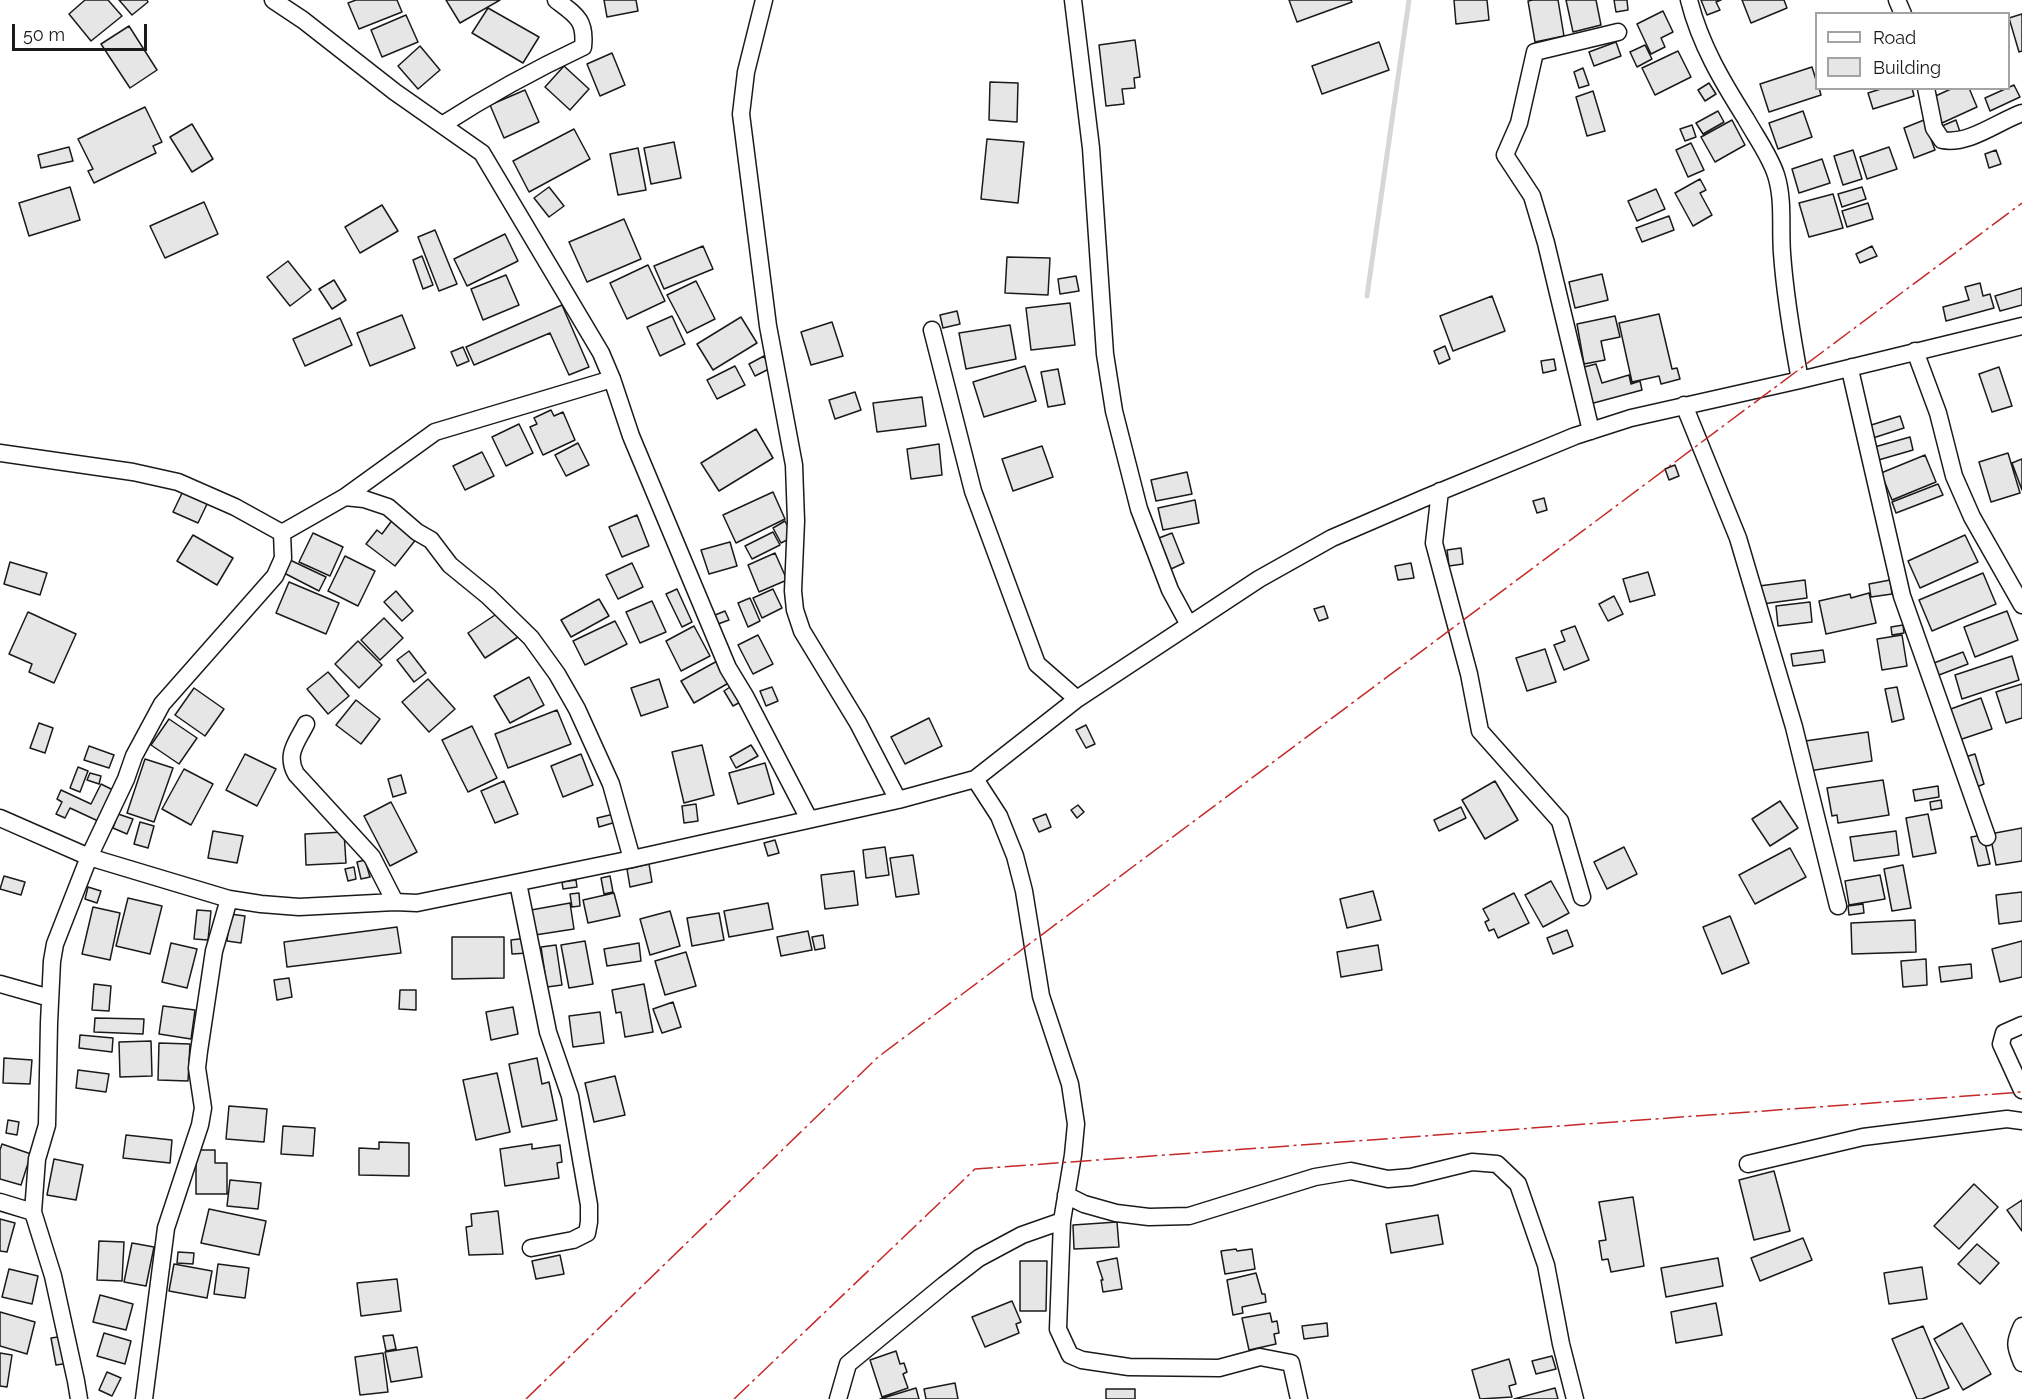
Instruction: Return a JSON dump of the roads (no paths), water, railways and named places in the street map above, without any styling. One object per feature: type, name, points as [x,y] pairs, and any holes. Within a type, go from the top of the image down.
[{"type":"street","points":[[273,0],[482,153],[601,354],[631,436],[728,668],[809,819]]},
{"type":"street","points":[[441,125],[539,67],[583,47],[585,33],[577,16],[556,0]]},
{"type":"street","points":[[764,0],[746,72],[741,114],[768,326],[794,465],[796,521],[793,591],[795,610],[802,631],[858,723],[898,800]]},
{"type":"street","points":[[1073,0],[1091,148],[1106,354],[1114,411],[1139,509],[1170,590],[1189,625]]},
{"type":"street","points":[[1689,0],[1697,30],[1717,73],[1776,172],[1780,190],[1785,300],[1800,380]]},
{"type":"street","points":[[1591,431],[1546,243],[1532,196],[1505,155],[1519,123],[1535,52],[1618,32]]},
{"type":"street","points":[[1926,90],[1934,128],[1942,140],[1954,142],[1966,139],[2022,113]]},
{"type":"street","points":[[0,818],[89,857],[229,899],[299,907],[417,903],[633,859],[898,800],[975,779],[1077,699],[1259,579],[1332,538],[1440,491],[1591,431],[1631,418],[2022,326]]},
{"type":"street","points":[[932,330],[973,491],[1036,664],[1077,699]]},
{"type":"street","points":[[1915,351],[1938,413],[1954,476],[1972,517],[2022,605]]},
{"type":"street","points":[[1852,367],[1851,374],[1902,596],[1947,718],[1987,837]]},
{"type":"street","points":[[282,533],[345,497],[435,432],[612,380]]},
{"type":"street","points":[[1684,405],[1738,538],[1794,727],[1838,906]]},
{"type":"street","points":[[0,453],[133,472],[178,482],[235,507],[282,533]]},
{"type":"street","points":[[1440,491],[1434,543],[1469,674],[1480,731],[1560,821],[1582,897]]},
{"type":"street","points":[[345,497],[364,499],[388,507],[417,532],[431,540],[450,565],[488,596],[531,638],[557,674],[593,745],[611,784],[633,859]]},
{"type":"street","points":[[79,1399],[53,1276],[33,1212],[37,1159],[47,1125],[50,998],[55,944],[89,857],[126,779],[134,756],[162,704],[275,576],[283,558],[282,533]]},
{"type":"street","points":[[306,724],[291,753],[291,765],[296,774],[372,857],[395,902]]},
{"type":"street","points":[[975,779],[999,816],[1015,856],[1024,891],[1041,996],[1070,1084],[1076,1124],[1062,1221],[1058,1329],[1070,1355],[1103,1364],[1172,1368],[1194,1366],[1219,1368],[1260,1357],[1291,1364],[1299,1399]]},
{"type":"street","points":[[518,883],[548,1032],[570,1096],[590,1222],[587,1233],[573,1240],[531,1248]]},
{"type":"street","points":[[144,1399],[166,1228],[200,1125],[203,1108],[197,1068],[199,1051],[214,951],[229,899]]},
{"type":"street","points":[[0,984],[50,998]]},
{"type":"street","points":[[2022,1025],[2004,1033],[2001,1044],[2022,1090]]},
{"type":"street","points":[[1748,1164],[1863,1137],[2007,1119],[2022,1121]]},
{"type":"street","points":[[1066,1195],[1116,1213],[1149,1217],[1189,1216],[1315,1177],[1351,1171],[1388,1179],[1411,1177],[1472,1162],[1497,1164],[1518,1184],[1546,1265],[1561,1344],[1575,1399]]},
{"type":"street","points":[[0,1203],[33,1212]]},
{"type":"street","points":[[838,1399],[848,1364],[944,1285],[979,1258],[1022,1235],[1062,1221]]},
{"type":"street","points":[[2022,1326],[2015,1340],[2022,1363]]},
{"type":"waterway","points":[[1367,296],[1409,0]]}]
